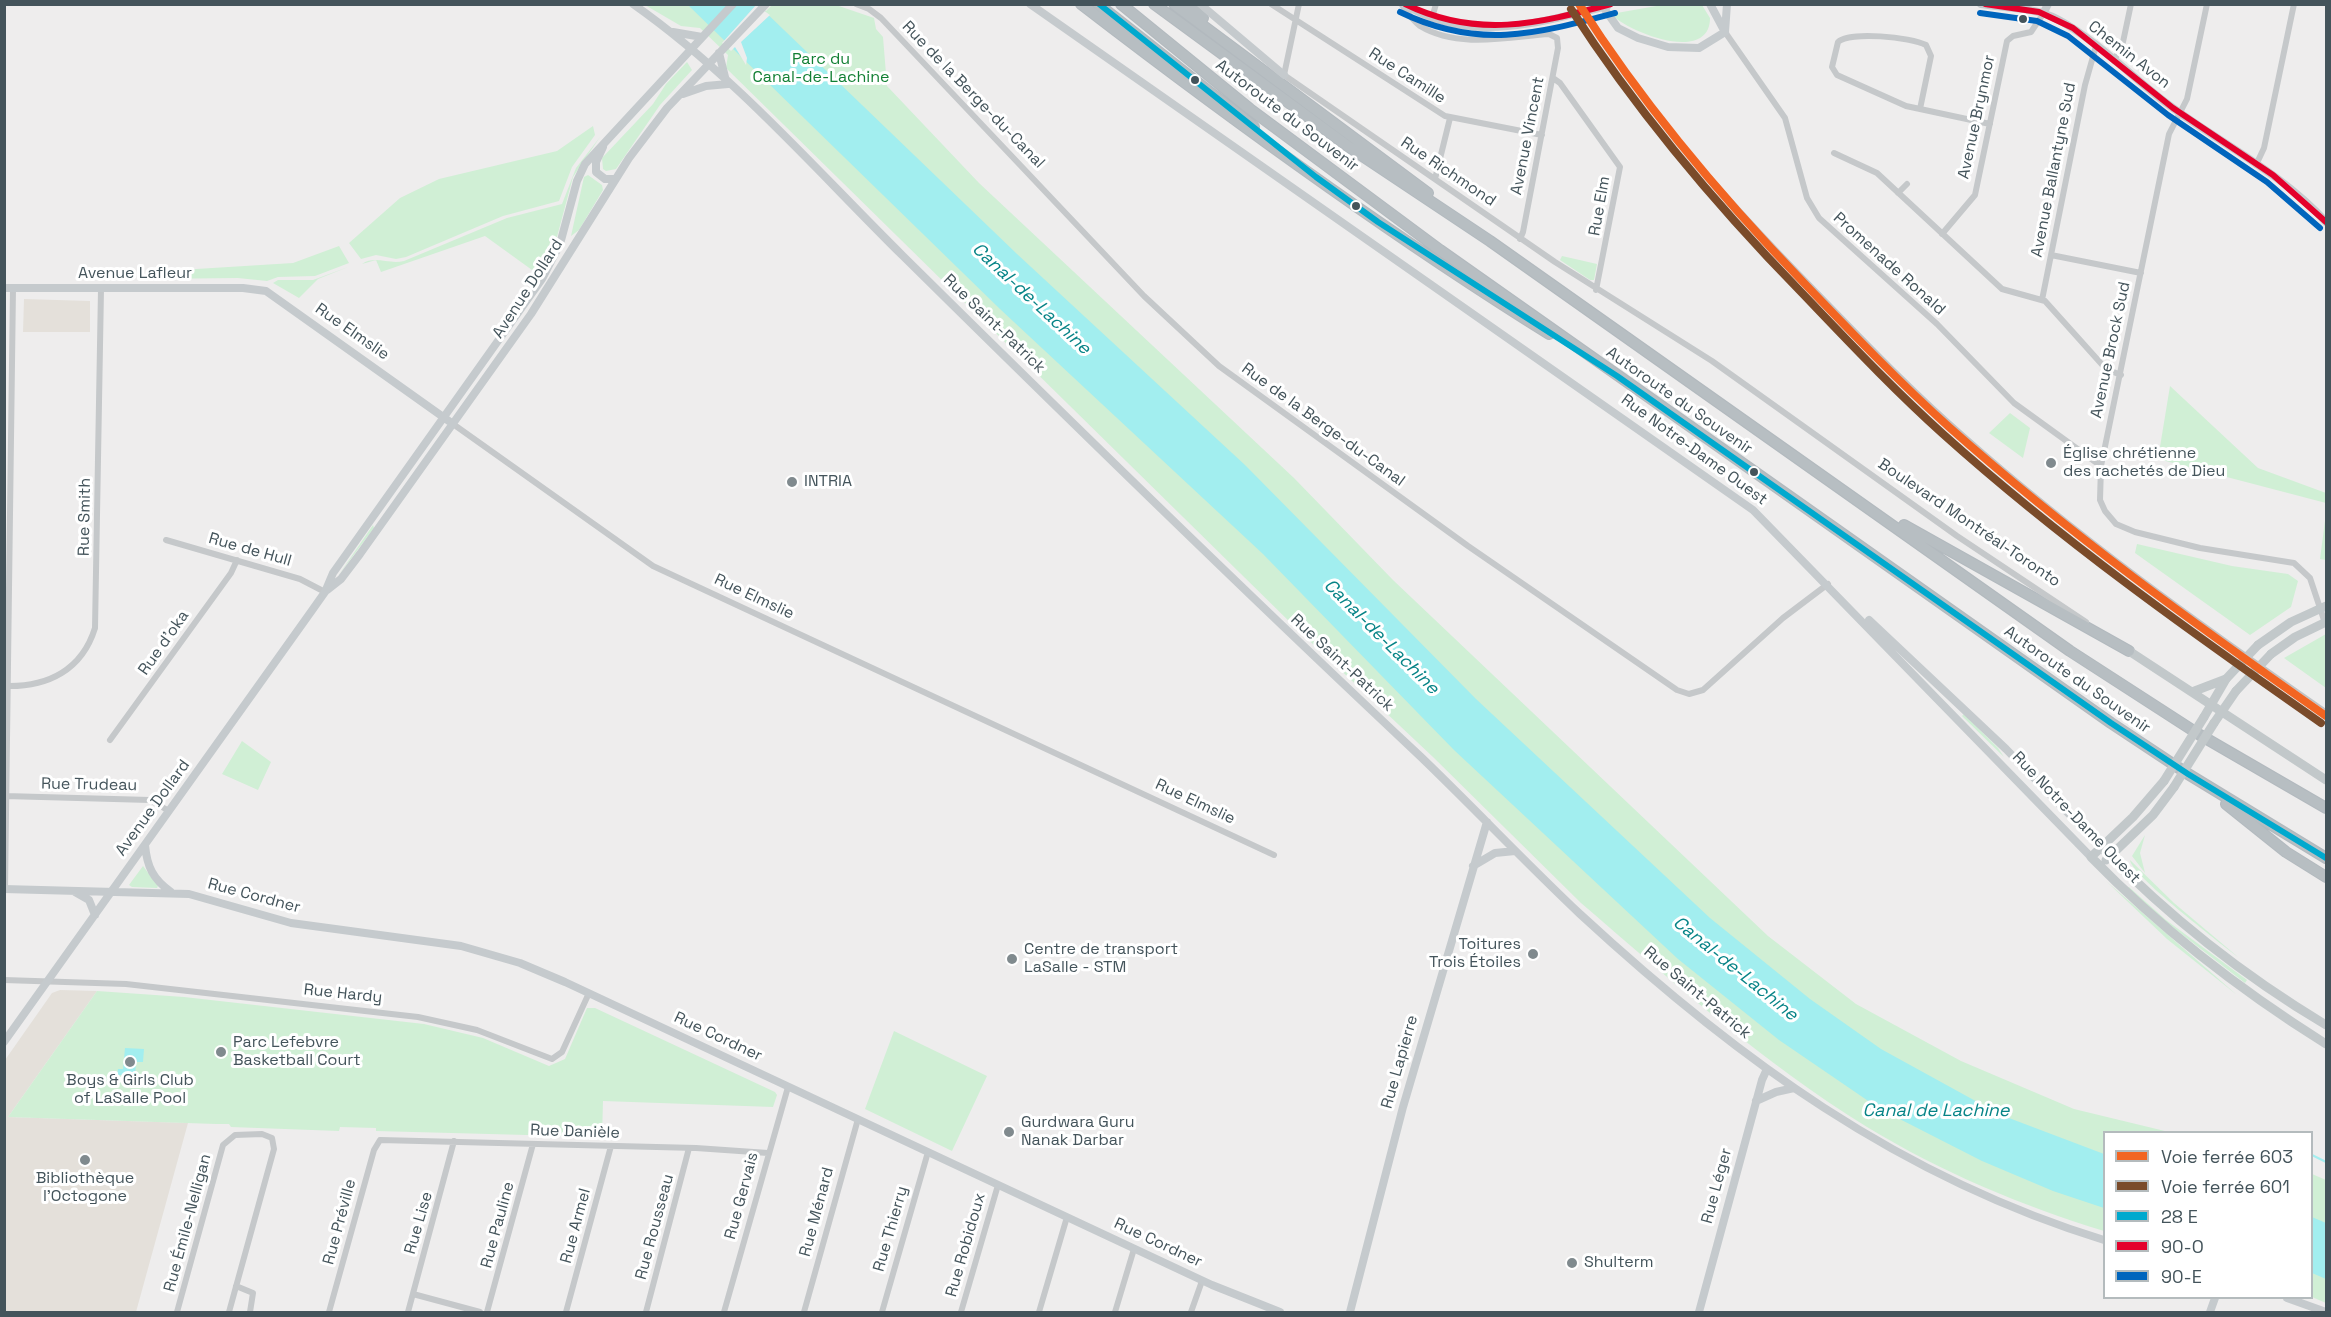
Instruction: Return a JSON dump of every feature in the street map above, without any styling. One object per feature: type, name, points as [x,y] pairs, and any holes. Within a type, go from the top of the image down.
[{"type":"highway","points":[[1081,4],[1227,116],[1508,308],[1617,376]]},
{"type":"highway","points":[[1098,4],[1316,177]]},
{"type":"highway","name":"Autoroute du Souvenir","points":[[1121,4],[1250,109],[1617,376],[2188,774],[2326,858]]},
{"type":"highway","name":"Autoroute du Souvenir","points":[[1154,4],[1376,166],[1490,241],[2092,666],[2200,735],[2326,808]]},
{"type":"highway","points":[[1174,4],[1490,241]]},
{"type":"highway","points":[[1187,4],[1226,42]]},
{"type":"highway","points":[[1866,505],[2129,651]]},
{"type":"highway","points":[[2188,774],[2286,852],[2326,877]]},
{"type":"main road","name":"Rue Saint-Patrick","points":[[633,4],[671,32],[774,126],[899,253],[1515,851],[1584,917],[1713,1028],[1767,1069],[1866,1136],[1929,1171],[2016,1209],[2103,1240]]},
{"type":"main road","name":"Avenue Dollard","points":[[4,1042],[325,592],[333,573],[546,272],[560,244],[579,175],[605,141],[734,4]]},
{"type":"main road","name":"Rue Notre-Dame Ouest","points":[[1030,4],[1725,488],[1770,525],[2147,912],[2256,999],[2326,1044]]},
{"type":"main road","points":[[1200,4],[1284,75]]},
{"type":"main road","points":[[1403,4],[1432,18],[1465,26],[1505,28],[1607,5],[1618,28],[1638,38],[1668,47],[1699,48],[1725,32]]},
{"type":"main road","points":[[1710,4],[1718,24],[1725,32]]},
{"type":"main road","points":[[1725,32],[1727,4]]},
{"type":"main road","name":"Chemin Avon","points":[[1981,4],[2045,8],[2180,113],[2304,201],[2326,222]]},
{"type":"main road","name":"Avenue Dollard","points":[[325,592],[340,579],[360,554],[453,424],[543,296],[615,179],[656,122],[764,6]]},
{"type":"main road","points":[[671,32],[704,35]]},
{"type":"main road","points":[[680,95],[706,86],[728,84],[721,52]]},
{"type":"main road","points":[[605,141],[595,169],[602,178],[615,179]]},
{"type":"main road","name":"Avenue Lafleur","points":[[9,288],[243,288],[266,291]]},
{"type":"main road","name":"Rue Elmslie","points":[[266,291],[453,424]]},
{"type":"main road","name":"Rue Notre-Dame Ouest","points":[[1828,584],[1979,723],[2101,848],[2169,913],[2277,994],[2326,1025]]},
{"type":"main road","points":[[2091,857],[2133,817],[2164,781],[2224,681],[2258,645],[2281,627],[2323,607]]},
{"type":"main road","points":[[2100,866],[2152,815],[2174,787],[2236,691],[2271,654],[2295,637],[2326,622]]},
{"type":"main road","name":"Boulevard Montréal-Toronto","points":[[2129,651],[2326,780]]},
{"type":"main road","points":[[2192,692],[2224,681]]},
{"type":"main road","name":"Rue Lapierre","points":[[1350,1312],[1401,1112],[1487,822]]},
{"type":"main road","points":[[145,845],[151,871],[159,883],[172,892]]},
{"type":"main road","points":[[1473,866],[1495,853],[1515,851]]},
{"type":"main road","name":"Rue Cordner","points":[[5,889],[172,892],[195,896],[291,923],[472,948],[530,966],[1202,1281],[1269,1311],[1280,1312]]},
{"type":"main road","points":[[72,891],[89,900],[95,915]]},
{"type":"main road","name":"Rue Léger","points":[[1699,1312],[1756,1101],[1767,1069]]},
{"type":"main road","points":[[1756,1101],[1776,1092],[1794,1088]]},
{"type":"main road","points":[[2290,1299],[2326,1312]]},
{"type":"street","name":"Rue de la Berge-du-Canal","points":[[856,4],[869,9],[881,18],[1152,304],[1219,366],[1462,541],[1677,690],[1689,694],[1703,690],[1783,618],[1828,584]]},
{"type":"street","name":"Rue Camille","points":[[1271,4],[1450,118],[1542,135]]},
{"type":"street","points":[[1284,75],[1299,4]]},
{"type":"street","name":"Avenue Vincent","points":[[1403,4],[1419,25],[1447,34],[1496,41],[1550,34],[1557,38],[1558,51],[1524,232],[1520,239]]},
{"type":"street","points":[[1432,18],[1436,4]]},
{"type":"street","points":[[2114,61],[2122,46],[2131,4]]},
{"type":"street","name":"Avenue Brock Sud","points":[[2207,4],[2188,96],[2169,134],[2101,466],[2100,500],[2105,511],[2116,524],[2135,532],[2200,548],[2294,563],[2310,578],[2323,607],[2326,622]]},
{"type":"street","points":[[2256,165],[2263,152],[2294,4]]},
{"type":"street","name":"Avenue Brynmor","points":[[1942,234],[1973,199],[2007,41],[2013,36],[2031,32],[2045,8]]},
{"type":"street","name":"Promenade Ronald","points":[[1725,32],[1785,118],[1807,198],[1819,218],[1929,317],[1975,361],[2014,404],[2101,466]]},
{"type":"street","points":[[1920,109],[1931,56],[1926,45],[1893,38],[1847,36],[1839,40],[1832,67],[1837,75],[1896,102],[1920,109],[1990,124]]},
{"type":"street","name":"Avenue Ballantyne Sud","points":[[2042,300],[2084,91],[2096,46]]},
{"type":"street","name":"Rue Richmond","points":[[1284,75],[1596,290]]},
{"type":"street","name":"Rue Elm","points":[[1553,78],[1560,83],[1620,167],[1618,187],[1596,290]]},
{"type":"street","points":[[1435,179],[1450,118]]},
{"type":"street","points":[[1834,153],[1874,170],[2002,289],[2042,300],[2106,369],[2121,375]]},
{"type":"street","points":[[1898,193],[1907,184]]},
{"type":"street","points":[[2051,255],[2141,273]]},
{"type":"street","points":[[5,889],[9,288]]},
{"type":"street","name":"Rue Smith","points":[[6,686],[32,685],[60,675],[84,652],[95,628],[101,289]]},
{"type":"street","name":"Boulevard Montréal-Toronto","points":[[1596,290],[1712,361],[1957,536],[2129,651]]},
{"type":"street","name":"Rue Elmslie","points":[[453,424],[653,566],[1274,855]]},
{"type":"street","name":"Rue de Hull","points":[[166,540],[300,579],[325,592]]},
{"type":"street","name":"Rue d'oka","points":[[110,740],[211,601],[237,560]]},
{"type":"street","name":"Rue Trudeau","points":[[6,796],[150,800],[170,811]]},
{"type":"street","points":[[4,980],[48,981]]},
{"type":"street","name":"Rue Hardy","points":[[48,981],[126,984],[426,1018],[477,1030],[552,1059],[562,1052],[589,993]]},
{"type":"street","name":"Rue Gervais","points":[[724,1312],[788,1087]]},
{"type":"street","name":"Rue Ménard","points":[[804,1312],[858,1119]]},
{"type":"street","name":"Rue Émile-Nelligan","points":[[177,1312],[223,1145],[235,1135],[260,1134],[272,1138],[274,1149],[236,1286]]},
{"type":"street","name":"Rue Danièle","points":[[380,1140],[689,1148],[768,1153]]},
{"type":"street","name":"Rue Préville","points":[[329,1312],[374,1150],[380,1140]]},
{"type":"street","name":"Rue Lise","points":[[408,1312],[454,1142]]},
{"type":"street","name":"Rue Pauline","points":[[487,1312],[533,1144]]},
{"type":"street","name":"Rue Armel","points":[[566,1312],[611,1146]]},
{"type":"street","name":"Rue Rousseau","points":[[646,1312],[689,1148]]},
{"type":"street","name":"Rue Thierry","points":[[882,1312],[928,1152]]},
{"type":"street","name":"Rue Robidoux","points":[[961,1312],[998,1185]]},
{"type":"street","points":[[1039,1312],[1067,1217]]},
{"type":"street","points":[[1115,1312],[1134,1249]]},
{"type":"street","points":[[1191,1312],[1202,1281]]},
{"type":"street","points":[[229,1312],[236,1286],[253,1293],[250,1312]]},
{"type":"street","points":[[413,1294],[480,1312]]},
{"type":"shaded area","points":[[24,299],[90,301],[90,332],[23,332]]},
{"type":"shaded area","points":[[60,990],[97,991],[8,1117],[188,1123],[136,1312],[5,1312],[5,1060],[52,993]]},
{"type":"green space","name":"Parc du Canal-de-Lachine","points":[[645,5],[760,5],[766,11],[772,5],[836,5],[874,18],[876,29],[883,37],[887,86],[979,183],[1294,478],[1393,580],[1768,936],[1856,1004],[1961,1061],[2074,1109],[2165,1131],[2103,1131],[2103,1231],[2012,1199],[1953,1173],[1895,1143],[1791,1076],[1684,992],[1581,903],[1433,757],[1298,630],[726,68],[728,55],[700,28],[681,26]]},
{"type":"green space","points":[[1662,5],[1702,5],[1710,18],[1706,32],[1697,39],[1683,42],[1667,40],[1634,29],[1611,14]]},
{"type":"green space","points":[[687,62],[692,70],[660,105],[616,169],[606,171],[603,169],[602,158],[653,104],[666,84]]},
{"type":"green space","points":[[593,126],[595,135],[572,167],[559,201],[503,216],[406,257],[396,259],[376,255],[361,259],[349,243],[400,198],[439,179],[557,151]]},
{"type":"green space","points":[[600,137],[573,177],[554,248],[539,275],[485,236],[381,272],[376,260],[404,261],[507,218],[562,204],[576,168]]},
{"type":"green space","points":[[588,175],[602,185],[603,190],[579,230],[571,236],[584,177]]},
{"type":"green space","points":[[339,246],[349,263],[315,276],[278,277],[267,281],[238,278],[149,279],[164,278],[164,271],[293,263]]},
{"type":"green space","points":[[1562,256],[1597,264],[1594,280],[1590,280],[1560,260]]},
{"type":"green space","points":[[348,267],[318,279],[299,298],[273,283],[278,280],[313,280]]},
{"type":"green space","points":[[2170,386],[2258,468],[2326,493],[2326,503],[2158,459]]},
{"type":"green space","points":[[2010,413],[2030,428],[2023,458],[1989,433]]},
{"type":"green space","points":[[2326,513],[2326,560],[2320,559]]},
{"type":"green space","points":[[373,525],[374,528],[338,576]]},
{"type":"green space","points":[[2137,544],[2232,566],[2288,574],[2298,581],[2291,607],[2250,635],[2135,553]]},
{"type":"green space","points":[[2326,634],[2326,688],[2284,658]]},
{"type":"green space","points":[[1964,714],[1998,748],[2004,757],[1962,716]]},
{"type":"green space","points":[[242,741],[271,762],[258,790],[222,774]]},
{"type":"green space","points":[[2145,835],[2140,853],[2145,873],[2132,856]]},
{"type":"green space","points":[[2130,860],[2174,903],[2238,957],[2160,894],[2134,868]]},
{"type":"green space","points":[[143,866],[158,886],[157,888],[129,885]]},
{"type":"green space","points":[[2106,881],[2237,995],[2167,939]]},
{"type":"green space","points":[[2129,887],[2166,920],[2247,980],[2245,983],[2158,916]]},
{"type":"green space","points":[[97,991],[184,997],[424,1024],[483,1038],[549,1066],[565,1059],[587,1008],[595,1008],[775,1092],[777,1095],[773,1107],[603,1101],[602,1137],[376,1131],[376,1128],[340,1127],[339,1131],[231,1127],[229,1124],[8,1117]]},
{"type":"green space","points":[[894,1031],[987,1076],[952,1151],[865,1109]]},
{"type":"green space","points":[[2313,1174],[2326,1180],[2326,1303],[2313,1297]]},
{"type":"water","name":"Canal de Lachine","points":[[688,5],[758,5],[1017,254],[1245,465],[1476,699],[1710,918],[1810,999],[1881,1049],[2001,1115],[2103,1154],[2103,1208],[2053,1191],[1982,1161],[1880,1109],[1779,1040],[1678,959],[1454,750],[1263,554],[1000,309]]},
{"type":"water","name":"Boys & Girls Club of LaSalle Pool","points":[[125,1048],[144,1049],[143,1062],[136,1062],[135,1076],[117,1075],[118,1069],[123,1069]]},
{"type":"water","points":[[2313,1217],[2326,1223],[2326,1279],[2313,1273]]},
{"type":"pier","points":[[756,5],[770,15],[741,42],[747,58],[746,65],[735,47],[731,51],[722,43]]},
{"type":"waterway","points":[[2313,1156],[2326,1162]]},
{"type":"railway","points":[[1583,4],[1633,80],[1719,186],[1812,285],[1924,398],[2007,471],[2096,543],[2326,710]]},
{"type":"rail line","name":"603","points":[[1579,4],[1630,79],[1685,150],[1743,218],[1912,393],[1994,466],[2086,541],[2181,613],[2326,716]]},
{"type":"rail line","name":"601","points":[[1571,9],[1623,85],[1679,157],[1770,260],[1906,400],[1988,473],[2080,548],[2175,620],[2321,723]]},
{"type":"transit line","points":[[1099,4],[1316,177],[1378,222],[1617,376],[2111,723],[2188,774],[2326,858]]},
{"type":"transit line","name":"90-O","points":[[1405,4],[1431,15],[1457,22],[1482,25],[1532,22],[1611,4]]},
{"type":"transit line","name":"90-O","points":[[1985,4],[2039,12],[2073,28],[2173,108],[2273,175],[2326,222]]},
{"type":"transit line","name":"90-E","points":[[1400,12],[1428,24],[1481,35],[1533,32],[1615,13]]},
{"type":"transit line","name":"90-E","points":[[1980,13],[2037,21],[2068,36],[2168,115],[2267,182],[2320,228]]},
{"type":"place","name":"Église chrétienne des rachetés de Dieu","points":[[2051,463]]},
{"type":"place","name":"INTRIA","points":[[792,482]]},
{"type":"place","name":"Toitures Trois Étoiles","points":[[1533,954]]},
{"type":"place","name":"Centre de transport LaSalle - STM","points":[[1012,959]]},
{"type":"place","name":"Parc Lefebvre Basketball Court","points":[[221,1052]]},
{"type":"place","name":"Boys & Girls Club of LaSalle Pool","points":[[130,1062]]},
{"type":"place","name":"Gurdwara Guru Nanak Darbar","points":[[1009,1132]]},
{"type":"place","name":"Bibliothèque l'Octogone","points":[[85,1160]]},
{"type":"place","name":"Shulterm","points":[[1572,1263]]},
{"type":"water label","name":"Canal-de-Lachine","points":[[1031,299]]},
{"type":"water label","name":"Canal-de-Lachine","points":[[1381,637]]},
{"type":"water label","name":"Canal-de-Lachine","points":[[1735,969]]}]
